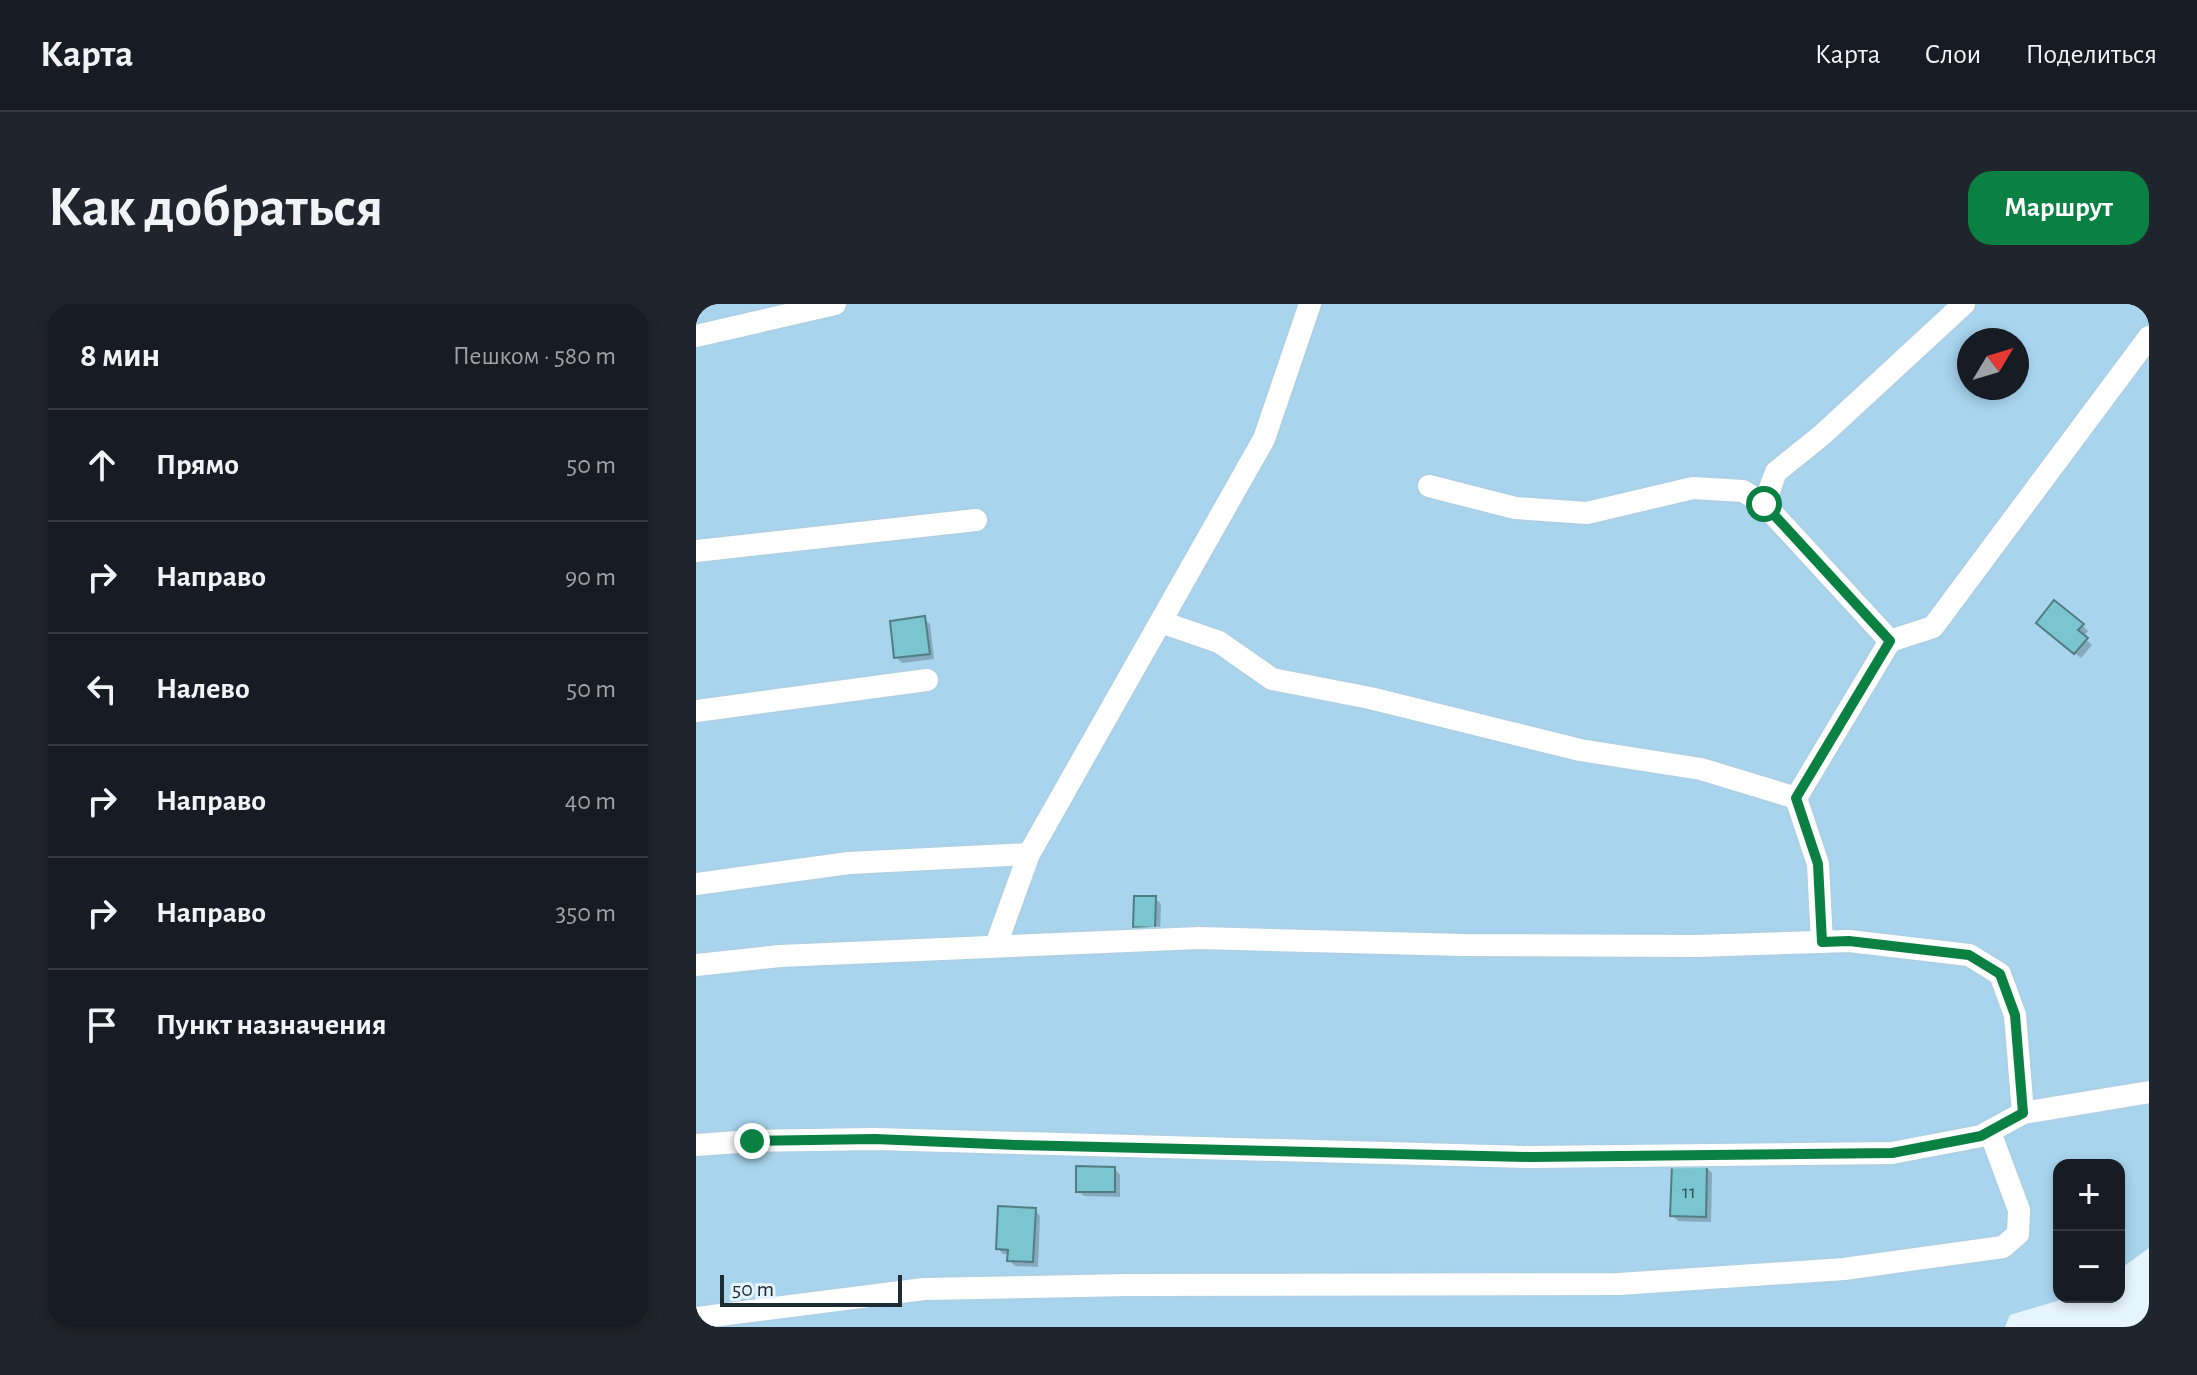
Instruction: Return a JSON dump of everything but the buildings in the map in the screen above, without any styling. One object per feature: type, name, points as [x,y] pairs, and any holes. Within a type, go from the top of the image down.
[{"type":"street","points":[[696,336],[835,304]]},
{"type":"street","points":[[996,945],[1029,854],[1264,439],[1310,304]]},
{"type":"street","points":[[1764,504],[1776,472],[1822,435],[1964,304]]},
{"type":"street","points":[[1822,942],[1818,864],[1796,798],[1890,641],[1933,627],[2149,337]]},
{"type":"street","points":[[1429,486],[1515,508],[1587,513],[1693,488],[1743,491],[1764,504],[1890,641]]},
{"type":"street","points":[[696,551],[976,520]]},
{"type":"street","points":[[1161,622],[1219,642],[1272,679],[1370,698],[1580,750],[1701,769],[1796,798]]},
{"type":"street","points":[[696,711],[927,680]]},
{"type":"street","points":[[696,884],[849,863],[1029,854]]},
{"type":"street","points":[[696,965],[780,956],[1199,938],[1463,945],[1697,946],[1849,941],[1969,955],[2000,974],[2015,1015],[2023,1113]]},
{"type":"street","points":[[696,1145],[875,1139],[1530,1157],[1892,1153],[1981,1136],[2023,1113],[2149,1092]]},
{"type":"street","points":[[696,1318],[924,1289],[1144,1285],[1619,1284],[1844,1269],[2003,1247],[2018,1234],[2019,1210],[1990,1132]]},
{"type":"shaded area","points":[[696,304],[2149,304],[2149,1248],[2125,1266],[2125,1159],[2053,1159],[2053,1302],[2010,1315],[2005,1327],[696,1327]]},
{"type":"route","points":[[752,1141],[875,1139],[1530,1157],[1892,1153],[1981,1136],[2023,1113],[2015,1015],[2000,974],[1969,955],[1849,941],[1822,942],[1818,864],[1796,798],[1890,641],[1764,504]]}]
